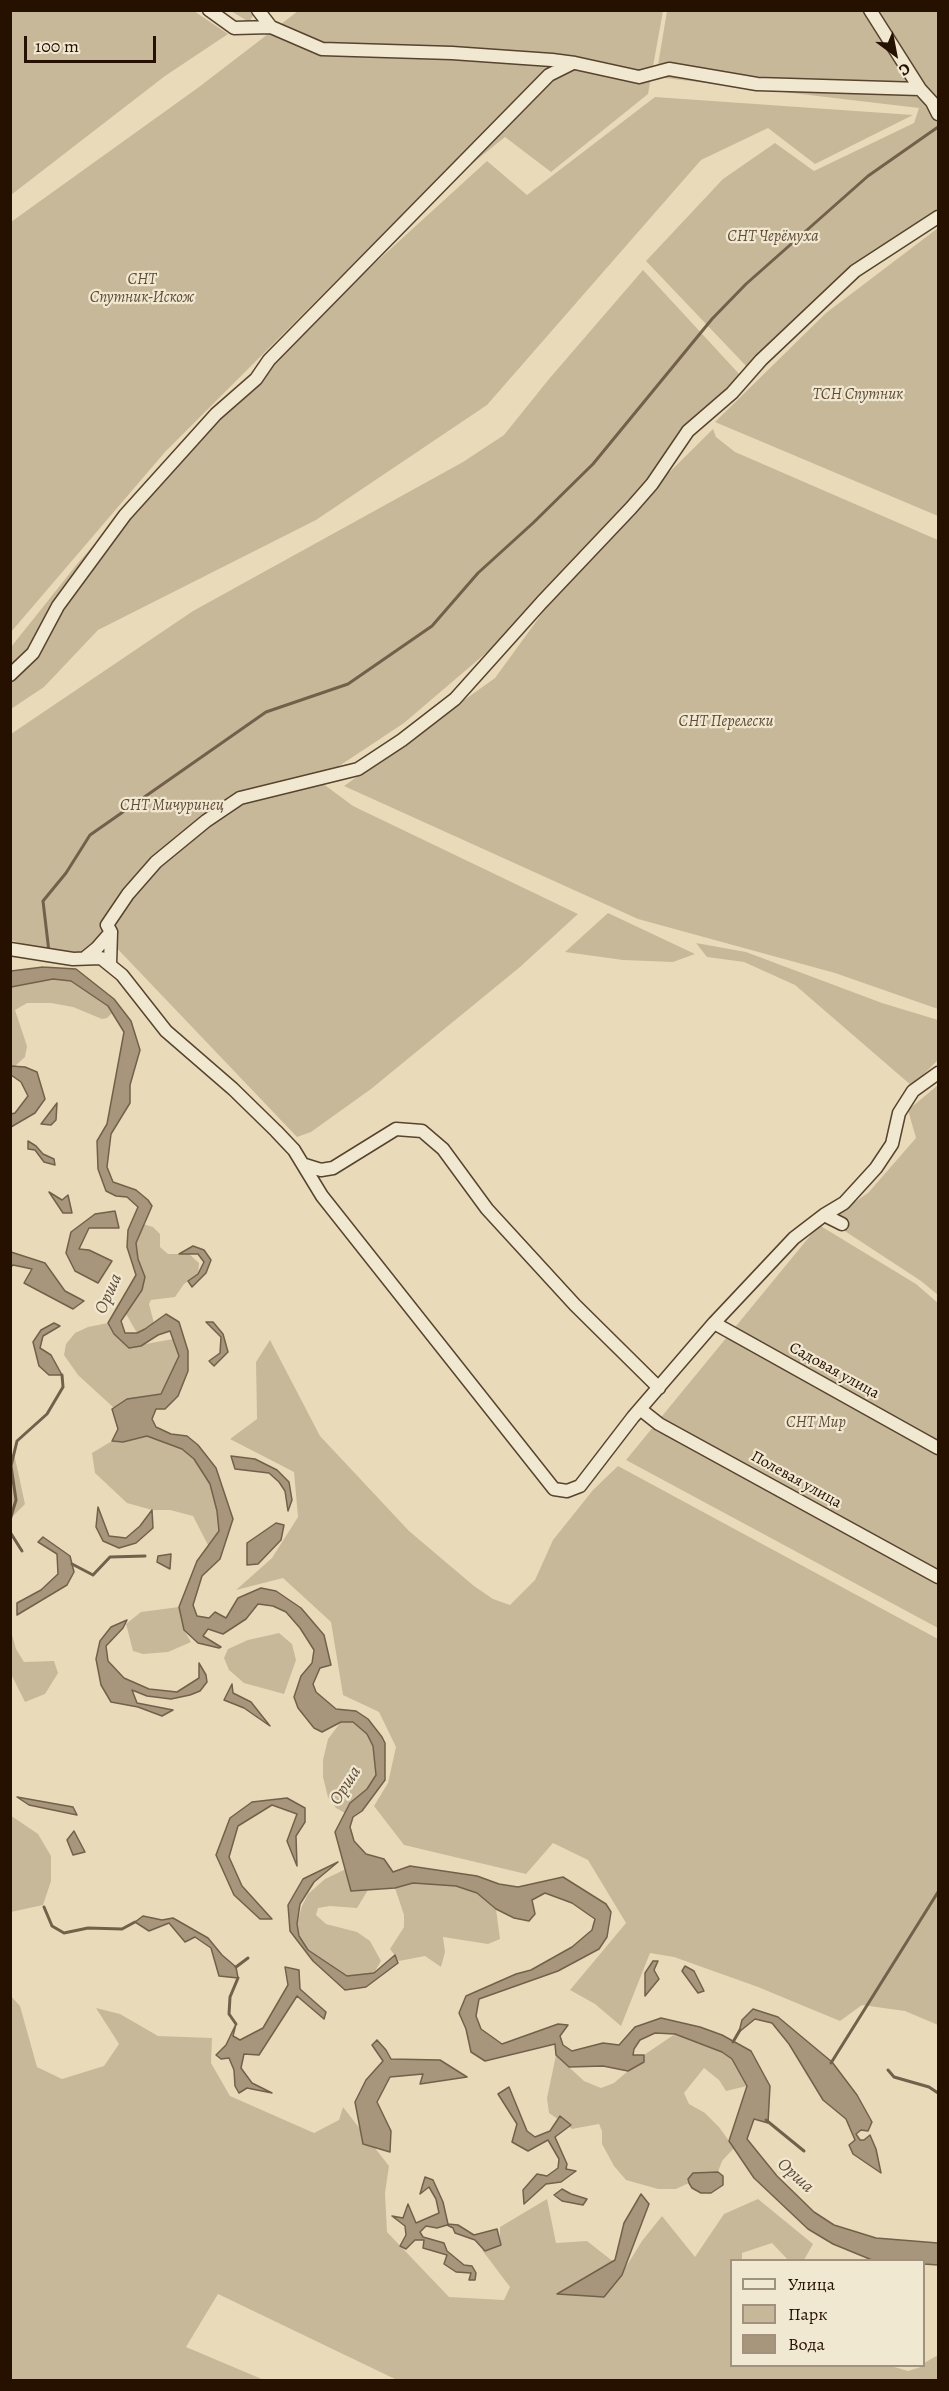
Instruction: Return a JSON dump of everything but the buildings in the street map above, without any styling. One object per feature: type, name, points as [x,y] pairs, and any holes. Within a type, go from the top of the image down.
[{"type":"street","points":[[209,10],[234,28],[271,27],[322,49],[453,53],[573,63],[639,77],[669,69],[757,84],[920,89]]},
{"type":"street","points":[[258,10],[271,27]]},
{"type":"street","points":[[870,10],[920,89],[939,114]]},
{"type":"street","points":[[10,675],[33,653],[58,606],[125,515],[216,414],[256,379],[268,360],[549,75],[573,63]]},
{"type":"street","points":[[110,964],[111,932],[107,925],[128,894],[156,862],[206,821],[240,798],[358,769],[402,740],[454,699],[652,484],[688,431],[732,393],[761,360],[855,271],[939,217]]},
{"type":"street","points":[[86,957],[111,932]]},
{"type":"street","points":[[10,949],[39,955],[101,958],[122,975],[166,1031],[276,1131],[304,1165],[322,1196],[554,1489],[567,1491],[580,1486],[640,1409],[714,1323],[794,1238],[844,1203],[876,1168],[892,1144],[899,1113],[913,1091],[939,1073]]},
{"type":"street","points":[[304,1165],[321,1170],[333,1168],[396,1129],[422,1131],[443,1149],[487,1209],[575,1305],[659,1388]]},
{"type":"street","points":[[824,1215],[842,1224]]},
{"type":"street","name":"Садовая улица","points":[[714,1323],[939,1448]]},
{"type":"street","name":"Полевая улица","points":[[640,1409],[659,1424],[939,1577]]},
{"type":"green space","points":[[11,10],[194,11],[228,34],[165,76],[11,195]]},
{"type":"green space","points":[[231,11],[256,11],[249,22]]},
{"type":"green space","name":"СНТ Спутник-Искож","points":[[298,11],[663,11],[648,94],[551,172],[505,137],[375,242],[165,452],[11,632],[11,222],[199,87]]},
{"type":"green space","name":"СНТ Черёмуха","points":[[667,11],[938,11],[938,211],[863,257],[747,367],[646,261],[723,179],[775,143],[814,171],[914,123],[919,108],[656,77]]},
{"type":"green space","points":[[655,97],[913,115],[815,164],[768,128],[701,160],[487,405],[316,520],[98,630],[44,687],[11,709],[11,647],[78,563],[204,419],[487,161],[527,195]]},
{"type":"green space","name":"ТСН Спутник","points":[[938,228],[938,516],[715,422],[826,313]]},
{"type":"green space","name":"СНТ Мичуринец","points":[[643,270],[741,376],[684,429],[631,504],[506,636],[404,723],[318,780],[353,806],[578,914],[520,967],[371,1089],[311,1132],[297,1137],[111,942],[74,961],[11,940],[11,734],[193,611],[463,462],[504,435]]},
{"type":"green space","name":"СНТ Перелески","points":[[713,429],[716,437],[735,452],[938,540],[938,1009],[835,973],[638,919],[344,786],[495,678],[581,560]]},
{"type":"green space","points":[[608,913],[695,954],[673,962],[623,960],[565,952]]},
{"type":"green space","points":[[696,943],[746,952],[882,1003],[938,1020],[938,1060],[912,1086],[795,985],[744,962],[707,957]]},
{"type":"green space","points":[[53,979],[71,981],[108,1006],[112,1013],[102,1019],[73,1007],[51,1003],[27,1003],[15,1010],[27,1046],[25,1057],[15,1066],[11,1066],[11,987]]},
{"type":"green space","points":[[938,1085],[938,1295],[921,1281],[828,1220],[868,1193],[916,1138],[908,1110]]},
{"type":"green space","points":[[143,1224],[153,1227],[160,1234],[160,1247],[168,1254],[189,1254],[199,1263],[198,1274],[184,1284],[175,1297],[151,1300],[149,1304],[154,1323],[137,1333],[126,1314],[142,1290],[145,1277],[138,1259],[136,1243]]},
{"type":"green space","name":"СНТ Мир","points":[[819,1225],[916,1284],[938,1303],[938,1628],[626,1460]]},
{"type":"green space","points":[[108,1323],[114,1334],[129,1347],[173,1339],[179,1357],[161,1394],[127,1399],[114,1408],[78,1375],[64,1355],[66,1344],[75,1333],[88,1327]]},
{"type":"green space","points":[[270,1340],[320,1436],[409,1531],[474,1586],[493,1599],[510,1605],[535,1580],[553,1540],[593,1490],[618,1466],[938,1639],[938,2025],[905,2011],[862,2005],[840,2021],[758,1987],[674,1957],[650,1953],[621,2026],[595,2004],[570,1990],[626,1923],[588,1860],[553,1843],[526,1874],[404,1845],[374,1806],[388,1783],[396,1747],[379,1712],[343,1695],[331,1622],[283,1578],[236,1590],[272,1558],[298,1517],[294,1472],[230,1439],[257,1419],[256,1362]]},
{"type":"green space","points":[[147,1435],[182,1449],[194,1458],[210,1484],[219,1531],[208,1545],[193,1516],[170,1510],[152,1510],[127,1503],[95,1473],[92,1453],[112,1441],[123,1442]]},
{"type":"green space","points":[[11,1454],[15,1458],[25,1504],[11,1518]]},
{"type":"green space","points":[[179,1607],[184,1630],[191,1642],[168,1652],[143,1654],[133,1651],[126,1624],[141,1612]]},
{"type":"green space","points":[[11,1631],[16,1649],[24,1662],[54,1661],[58,1673],[45,1694],[25,1702],[11,1674]]},
{"type":"green space","points":[[279,1633],[292,1644],[296,1660],[284,1694],[244,1683],[229,1670],[224,1658],[228,1649],[248,1640]]},
{"type":"green space","points":[[341,1722],[353,1722],[367,1734],[373,1746],[376,1775],[367,1789],[350,1803],[345,1813],[336,1808],[328,1797],[323,1777],[323,1760],[328,1739]]},
{"type":"green space","points":[[10,1815],[38,1834],[51,1856],[51,1881],[43,1905],[11,1912]]},
{"type":"green space","points":[[346,1869],[351,1890],[368,1890],[357,1908],[330,1906],[318,1908],[316,1915],[326,1924],[357,1932],[370,1941],[381,1961],[374,1973],[347,1976],[308,1950],[299,1936],[297,1924],[308,1894],[325,1879]]},
{"type":"green space","points":[[413,1883],[456,1886],[477,1893],[496,1909],[500,1939],[488,1944],[443,1937],[445,1952],[441,1967],[425,1956],[399,1961],[390,1949],[404,1927],[404,1915],[395,1888]]},
{"type":"green space","points":[[10,1995],[20,2006],[37,2067],[62,2079],[104,2066],[119,2044],[96,2008],[120,2014],[158,2036],[212,2038],[211,2063],[230,2096],[314,2133],[339,2120],[343,2107],[389,2166],[385,2193],[387,2232],[449,2297],[504,2300],[510,2287],[482,2250],[500,2246],[500,2227],[547,2199],[556,2243],[587,2241],[624,2270],[642,2241],[662,2216],[695,2257],[724,2214],[758,2199],[813,2244],[805,2259],[787,2259],[772,2243],[742,2253],[742,2259],[730,2259],[730,2367],[894,2367],[908,2371],[925,2367],[925,2362],[938,2355],[938,2380],[397,2380],[218,2294],[186,2347],[264,2380],[11,2380]]},
{"type":"green space","points":[[675,2034],[722,2052],[732,2059],[747,2086],[726,2091],[719,2080],[704,2068],[684,2093],[689,2104],[705,2113],[719,2127],[734,2148],[722,2161],[718,2172],[703,2172],[688,2179],[689,2183],[676,2189],[658,2189],[626,2180],[614,2166],[602,2144],[602,2131],[599,2124],[572,2129],[549,2113],[547,2098],[556,2055],[584,2081],[601,2088],[614,2083],[628,2071],[644,2062],[644,2055]]},
{"type":"water","points":[[43,967],[76,969],[114,999],[131,1021],[140,1050],[130,1085],[130,1103],[111,1134],[107,1167],[113,1182],[136,1190],[152,1206],[136,1243],[138,1259],[145,1277],[142,1290],[121,1321],[125,1333],[137,1333],[166,1314],[179,1322],[188,1351],[188,1371],[178,1396],[165,1409],[156,1409],[152,1419],[156,1427],[171,1434],[187,1436],[198,1445],[216,1468],[233,1519],[220,1559],[202,1576],[193,1605],[197,1616],[209,1618],[215,1612],[226,1618],[238,1598],[261,1588],[276,1591],[301,1608],[324,1635],[331,1665],[320,1668],[313,1684],[316,1692],[336,1709],[356,1711],[368,1719],[385,1743],[385,1780],[362,1811],[353,1817],[350,1827],[354,1841],[366,1854],[384,1859],[393,1872],[410,1866],[477,1876],[499,1884],[518,1887],[563,1877],[606,1904],[611,1912],[607,1937],[599,1949],[558,1971],[479,1999],[476,2016],[481,2029],[502,2044],[558,2024],[568,2025],[560,2036],[563,2045],[572,2051],[603,2043],[619,2045],[635,2027],[661,2018],[700,2027],[722,2035],[751,2051],[770,2086],[768,2123],[754,2119],[747,2139],[777,2176],[814,2212],[834,2225],[876,2238],[938,2243],[938,2265],[925,2264],[925,2259],[870,2259],[833,2244],[808,2229],[754,2178],[729,2141],[747,2086],[732,2059],[722,2052],[675,2034],[655,2033],[640,2040],[633,2055],[644,2055],[644,2062],[628,2071],[603,2066],[569,2067],[556,2055],[555,2044],[485,2061],[471,2052],[466,2029],[459,2013],[466,1996],[516,1974],[531,1970],[572,1947],[592,1930],[595,1919],[572,1903],[545,1893],[532,1900],[535,1914],[529,1921],[514,1918],[496,1909],[477,1893],[456,1886],[413,1883],[395,1888],[351,1891],[335,1832],[350,1803],[367,1789],[376,1775],[373,1746],[367,1734],[353,1722],[341,1722],[322,1732],[314,1728],[298,1708],[294,1697],[301,1676],[312,1663],[314,1650],[286,1612],[273,1606],[258,1604],[246,1619],[223,1634],[208,1629],[203,1636],[221,1647],[219,1648],[198,1643],[184,1630],[179,1607],[197,1561],[219,1531],[210,1484],[194,1459],[182,1449],[147,1436],[123,1442],[112,1441],[118,1429],[112,1409],[127,1399],[161,1394],[179,1356],[170,1331],[158,1335],[141,1346],[129,1348],[114,1334],[108,1323],[136,1275],[127,1247],[128,1230],[138,1207],[127,1197],[116,1196],[106,1191],[98,1169],[97,1141],[107,1124],[124,1032],[108,1006],[71,981],[53,979],[11,987],[11,971]]},
{"type":"water","points":[[11,1066],[25,1067],[37,1072],[45,1099],[35,1113],[11,1127],[11,1114],[15,1113],[28,1096],[21,1082],[11,1075]]},
{"type":"water","points":[[57,1103],[56,1120],[51,1125],[41,1124]]},
{"type":"water","points":[[28,1141],[43,1154],[54,1159],[55,1165],[44,1162],[35,1150],[28,1149]]},
{"type":"water","points":[[49,1192],[62,1200],[68,1195],[72,1213],[63,1213]]},
{"type":"water","points":[[115,1211],[119,1228],[89,1228],[79,1249],[89,1250],[112,1261],[98,1283],[75,1271],[66,1253],[71,1232],[95,1214]]},
{"type":"water","points":[[193,1246],[204,1250],[211,1260],[206,1273],[192,1287],[188,1281],[198,1274],[204,1262],[198,1254],[179,1254]]},
{"type":"water","points":[[11,1252],[45,1263],[65,1291],[84,1301],[73,1309],[24,1283],[32,1269],[13,1265],[11,1267]]},
{"type":"water","points":[[206,1322],[213,1322],[223,1334],[228,1352],[214,1366],[209,1361],[220,1353],[221,1337]]},
{"type":"water","points":[[54,1323],[60,1326],[43,1336],[40,1348],[51,1355],[62,1375],[49,1375],[39,1366],[33,1342],[41,1330]]},
{"type":"water","points":[[231,1456],[255,1459],[277,1470],[289,1482],[292,1500],[288,1511],[285,1491],[279,1482],[269,1473],[235,1469]]},
{"type":"water","points":[[98,1507],[109,1536],[126,1538],[140,1526],[152,1510],[153,1528],[136,1543],[119,1548],[103,1541],[96,1527]]},
{"type":"water","points":[[276,1523],[284,1525],[281,1540],[258,1564],[247,1565],[247,1543]]},
{"type":"water","points":[[43,1537],[70,1556],[74,1572],[67,1585],[17,1615],[17,1603],[41,1590],[58,1574],[57,1554],[38,1542]]},
{"type":"water","points":[[171,1554],[170,1569],[157,1562],[158,1556]]},
{"type":"water","points":[[127,1620],[123,1628],[106,1646],[108,1661],[124,1678],[149,1689],[177,1692],[199,1678],[199,1663],[206,1675],[207,1682],[200,1691],[171,1699],[147,1696],[132,1690],[137,1703],[173,1710],[162,1716],[138,1707],[111,1702],[101,1685],[96,1659],[100,1641],[111,1627]]},
{"type":"water","points":[[232,1684],[233,1693],[251,1702],[270,1726],[244,1708],[224,1700]]},
{"type":"water","points":[[17,1797],[73,1807],[77,1815],[29,1805]]},
{"type":"water","points":[[287,1798],[305,1808],[305,1822],[296,1836],[297,1866],[287,1841],[297,1814],[272,1805],[238,1826],[229,1857],[242,1886],[272,1919],[260,1919],[234,1895],[216,1855],[230,1818],[252,1802]]},
{"type":"water","points":[[74,1831],[85,1852],[73,1855],[67,1840]]},
{"type":"water","points":[[338,1862],[314,1882],[300,1904],[297,1924],[299,1936],[308,1950],[347,1976],[374,1973],[395,1955],[398,1963],[366,1987],[345,1990],[313,1961],[290,1931],[288,1905],[303,1879]]},
{"type":"water","points":[[143,1916],[162,1920],[173,1918],[208,1938],[236,1967],[238,1978],[219,1976],[211,1948],[195,1937],[185,1942],[169,1923],[149,1931],[135,1922]]},
{"type":"water","points":[[653,1961],[658,1961],[654,1970],[659,1979],[645,1996],[645,1973]]},
{"type":"water","points":[[685,1966],[694,1971],[704,1991],[698,1993],[682,1971]]},
{"type":"water","points":[[285,1967],[299,1970],[300,1989],[326,2012],[324,2019],[297,1996],[259,2055],[244,2054],[241,2068],[252,2083],[272,2093],[247,2088],[239,2093],[235,2086],[234,2070],[229,2058],[221,2059],[216,2055],[226,2045],[236,2024],[233,2036],[240,2040],[263,2028],[288,1985]]},
{"type":"water","points":[[753,2009],[778,2017],[832,2062],[857,2095],[872,2122],[868,2131],[861,2130],[856,2134],[860,2140],[870,2135],[876,2149],[881,2173],[853,2154],[849,2145],[855,2140],[846,2119],[823,2100],[789,2044],[772,2023],[755,2019],[739,2032],[742,2020]]},
{"type":"water","points":[[377,2040],[391,2059],[440,2060],[467,2077],[420,2084],[423,2074],[390,2077],[377,2102],[391,2131],[390,2152],[363,2144],[355,2102],[366,2080],[383,2061],[372,2045]]},
{"type":"water","points":[[509,2087],[527,2131],[535,2137],[550,2131],[560,2116],[571,2125],[555,2137],[567,2164],[566,2169],[576,2171],[561,2182],[546,2184],[524,2204],[523,2190],[537,2174],[547,2176],[558,2168],[559,2159],[548,2140],[528,2151],[512,2142],[517,2124],[498,2094]]},
{"type":"water","points":[[718,2172],[723,2176],[723,2185],[711,2193],[701,2193],[692,2188],[689,2183],[688,2179],[693,2173]]},
{"type":"water","points":[[425,2177],[433,2180],[443,2202],[448,2224],[458,2225],[474,2235],[497,2229],[501,2245],[485,2251],[475,2240],[455,2233],[453,2228],[447,2225],[437,2228],[426,2226],[420,2232],[423,2237],[444,2243],[447,2251],[464,2265],[472,2266],[476,2273],[475,2280],[469,2280],[471,2273],[456,2272],[444,2264],[447,2255],[423,2248],[424,2240],[415,2240],[406,2249],[400,2246],[406,2235],[405,2226],[392,2216],[403,2218],[408,2204],[416,2223],[439,2213],[436,2199],[429,2187],[420,2194]]},
{"type":"water","points":[[562,2189],[587,2199],[583,2205],[562,2201],[554,2195]]},
{"type":"water","points":[[641,2194],[649,2204],[622,2275],[604,2297],[557,2294],[615,2260],[624,2223]]},
{"type":"waterway","points":[[49,952],[43,901],[66,873],[90,835],[266,712],[348,684],[432,626],[478,573],[593,464],[712,319],[746,284],[868,176],[938,127]]},
{"type":"waterway","points":[[10,1520],[16,1500],[11,1466],[17,1441],[47,1414],[63,1387],[62,1375]]},
{"type":"waterway","points":[[10,1532],[22,1551]]},
{"type":"waterway","points":[[72,1564],[93,1575],[110,1557],[145,1556]]},
{"type":"waterway","points":[[831,2063],[938,1892]]},
{"type":"waterway","points":[[44,1907],[52,1926],[64,1933],[88,1928],[122,1929],[135,1922]]},
{"type":"waterway","points":[[236,1967],[248,1958]]},
{"type":"waterway","points":[[236,2024],[229,2014],[230,1997],[238,1978]]},
{"type":"waterway","points":[[733,2042],[740,2030]]},
{"type":"waterway","points":[[888,2070],[894,2077],[929,2087],[938,2093]]},
{"type":"waterway","points":[[766,2120],[804,2151]]},
{"type":"water label","name":"Орша","points":[[109,1294]]},
{"type":"water label","name":"Орша","points":[[346,1786]]},
{"type":"water label","name":"Орша","points":[[795,2176]]}]
